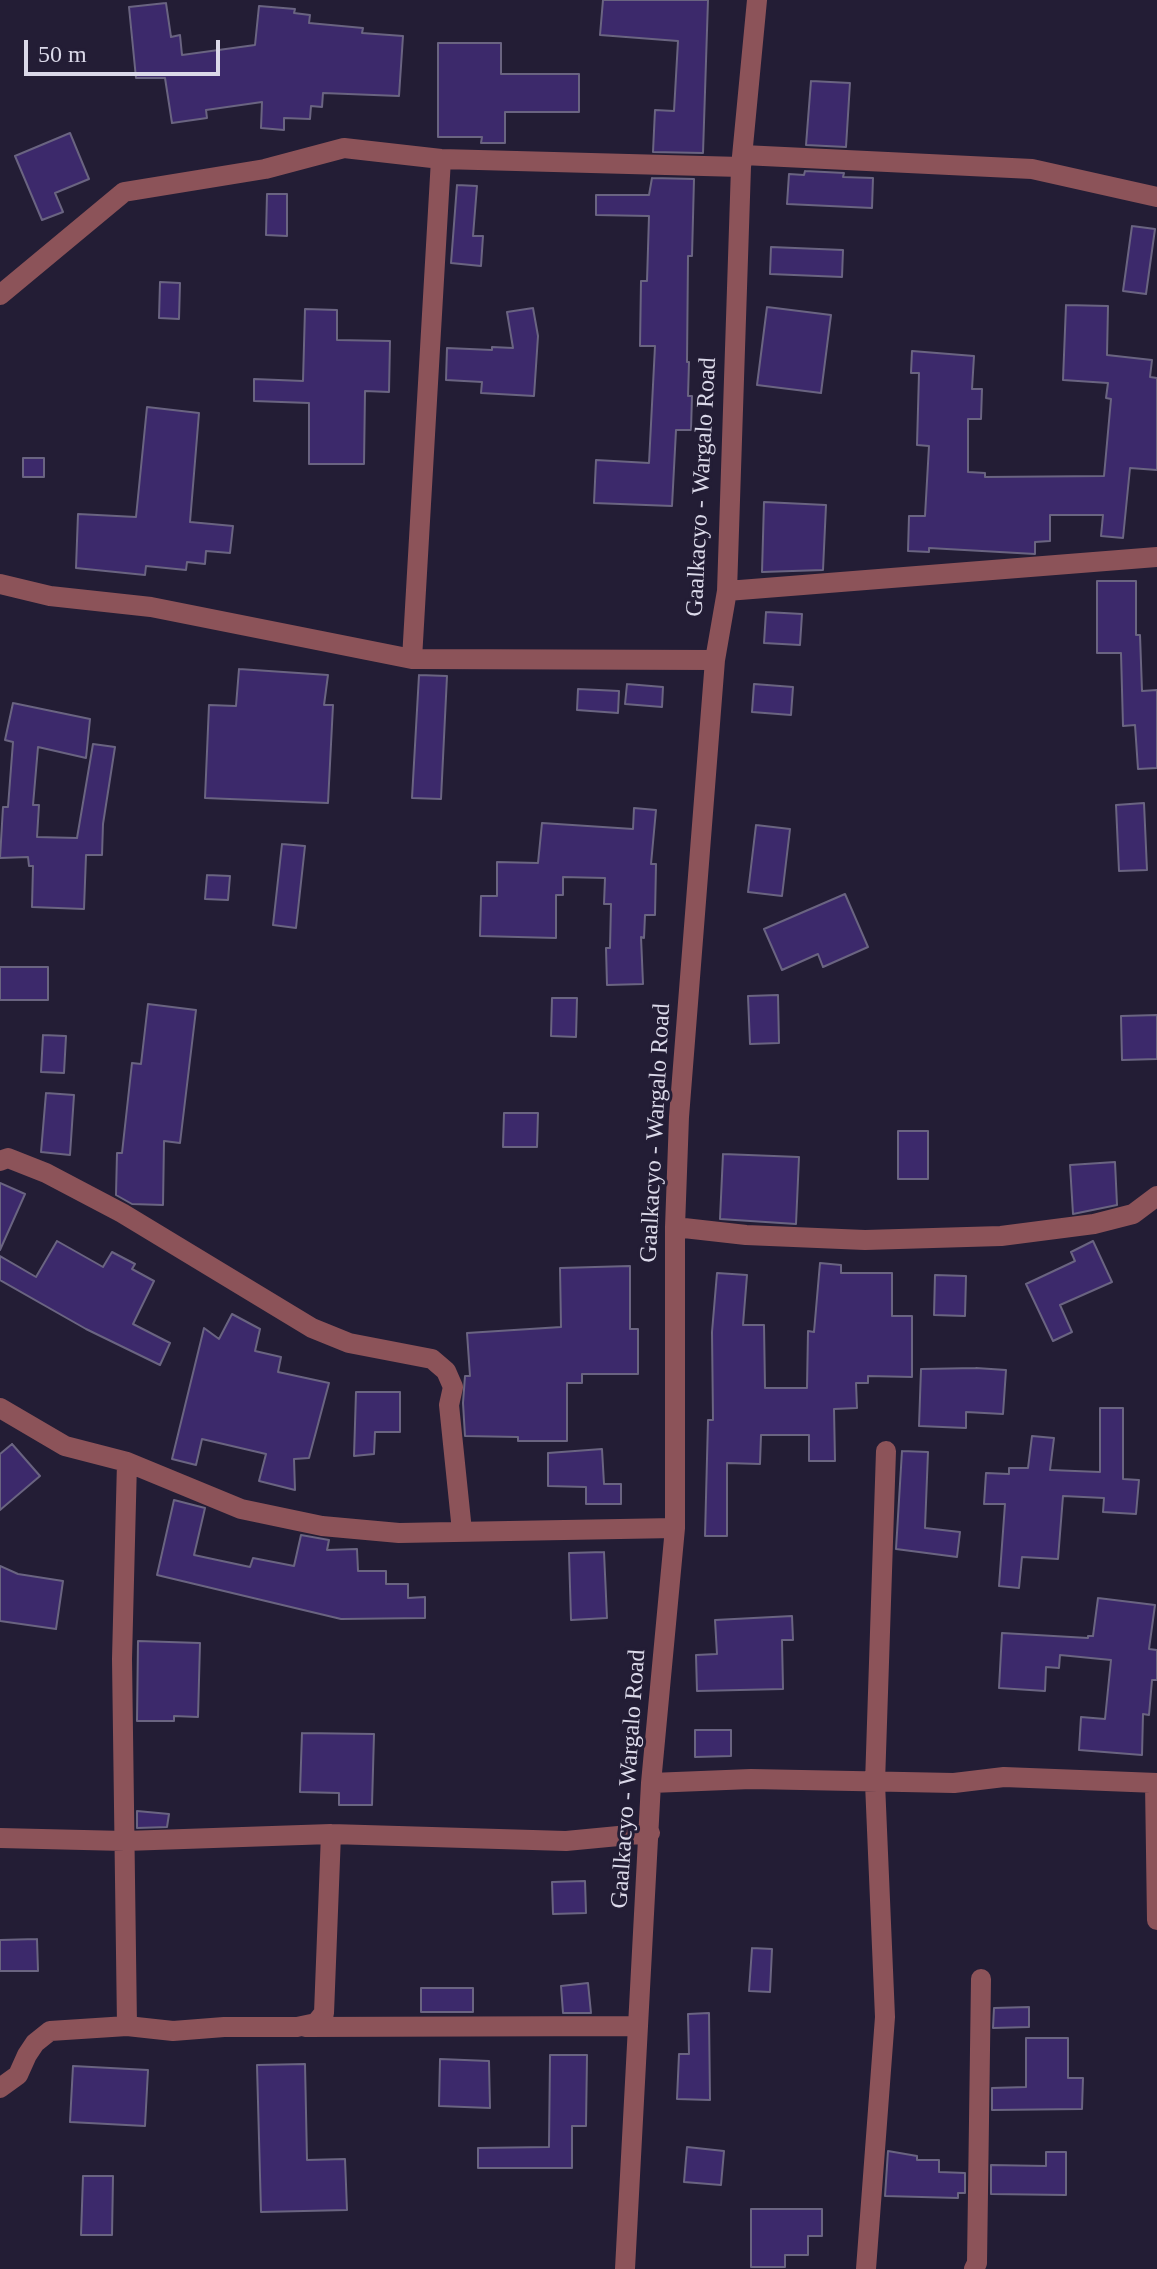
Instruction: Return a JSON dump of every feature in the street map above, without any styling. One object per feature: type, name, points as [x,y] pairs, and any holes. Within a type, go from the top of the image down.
[{"type":"street","name":"Gaalkacyo - Wargalo Road","points":[[625,2269],[651,1783],[675,1528],[675,1227],[679,1117],[715,660],[727,591],[742,161],[757,0]]},
{"type":"street","points":[[0,295],[124,192],[265,169],[344,148],[441,159],[742,161],[1032,169],[1157,197]]},
{"type":"street","points":[[412,659],[441,159]]},
{"type":"street","points":[[727,591],[1157,557]]},
{"type":"street","points":[[0,584],[50,596],[151,607],[412,659],[715,660]]},
{"type":"street","points":[[0,1161],[8,1158],[46,1173],[109,1206],[312,1328],[349,1343],[432,1359],[446,1371],[453,1387],[449,1405],[462,1531]]},
{"type":"street","points":[[675,1227],[746,1235],[865,1240],[1001,1236],[1094,1224],[1133,1214],[1157,1196]]},
{"type":"street","points":[[0,1408],[65,1446],[127,1462],[241,1509],[322,1526],[399,1533],[675,1528]]},
{"type":"street","points":[[866,2269],[885,2017],[875,1783],[886,1451]]},
{"type":"street","points":[[127,1462],[122,1659],[127,2026]]},
{"type":"street","points":[[651,1783],[802,1779],[954,1783],[1004,1777],[1156,1783],[1157,1920]]},
{"type":"street","points":[[0,1838],[125,1841],[331,1834],[566,1841],[650,1833]]},
{"type":"street","points":[[297,2027],[316,2023],[324,2013],[331,1834]]},
{"type":"street","points":[[974,2269],[977,2263],[981,1979]]},
{"type":"street","points":[[0,2088],[18,2075],[35,2043],[50,2031],[127,2026],[173,2031],[297,2027],[638,2026]]},
{"type":"building","points":[[603,0],[708,0],[703,153],[653,152],[655,110],[674,111],[678,41],[600,35]]},
{"type":"building","points":[[166,3],[171,37],[180,35],[182,55],[255,45],[259,6],[295,9],[294,13],[310,15],[309,23],[363,28],[362,33],[403,36],[399,96],[323,93],[322,107],[311,106],[310,119],[284,118],[284,130],[261,128],[262,102],[206,110],[207,118],[172,123],[165,78],[136,78],[129,7]]},
{"type":"building","points":[[438,43],[501,43],[501,74],[579,74],[579,112],[505,112],[505,143],[481,143],[482,137],[438,137]]},
{"type":"building","points":[[811,81],[850,83],[846,147],[806,145]]},
{"type":"building","points":[[70,133],[89,179],[55,193],[63,212],[42,220],[15,156]]},
{"type":"building","points":[[805,171],[873,178],[872,208],[787,204],[789,174],[804,175]]},
{"type":"building","points":[[652,178],[694,179],[692,256],[688,256],[687,362],[688,396],[692,396],[691,430],[676,430],[672,506],[594,503],[596,460],[649,463],[655,346],[640,346],[641,281],[647,281],[649,216],[596,215],[596,195],[649,195]]},
{"type":"building","points":[[457,185],[477,186],[473,236],[483,236],[481,266],[451,263]]},
{"type":"building","points":[[267,194],[287,194],[287,236],[266,235]]},
{"type":"building","points":[[1132,226],[1155,229],[1146,294],[1123,291]]},
{"type":"building","points":[[771,247],[843,250],[842,277],[770,274]]},
{"type":"building","points":[[160,282],[180,283],[179,319],[159,318]]},
{"type":"building","points":[[1066,305],[1108,306],[1107,355],[1152,360],[1150,377],[1157,378],[1157,470],[1130,468],[1123,538],[1101,536],[1103,515],[1050,515],[1050,541],[1035,542],[1035,554],[929,548],[929,552],[908,551],[909,516],[925,516],[929,446],[917,445],[919,373],[911,373],[912,351],[974,356],[972,389],[982,389],[981,419],[968,419],[968,472],[985,473],[985,477],[1104,476],[1111,399],[1106,398],[1108,383],[1063,380]]},
{"type":"building","points":[[767,307],[831,315],[821,393],[757,385]]},
{"type":"building","points":[[533,308],[538,336],[534,396],[481,393],[482,382],[446,380],[447,348],[513,348],[507,312]]},
{"type":"building","points":[[305,309],[337,310],[337,340],[390,341],[389,392],[365,391],[364,464],[309,464],[309,403],[254,401],[254,379],[303,381]]},
{"type":"building","points":[[147,407],[199,413],[190,522],[233,526],[230,553],[206,551],[205,564],[187,562],[186,570],[146,566],[145,575],[76,568],[78,514],[136,517]]},
{"type":"building","points":[[23,458],[44,458],[44,477],[23,477]]},
{"type":"building","points":[[764,502],[826,505],[823,570],[762,572]]},
{"type":"building","points":[[1097,581],[1136,581],[1136,635],[1140,635],[1142,691],[1157,690],[1157,768],[1138,769],[1135,725],[1123,726],[1121,653],[1097,653]]},
{"type":"building","points":[[766,612],[802,614],[800,645],[764,643]]},
{"type":"building","points":[[239,669],[328,675],[324,705],[333,705],[328,803],[205,798],[209,705],[236,706]]},
{"type":"building","points":[[419,675],[447,676],[441,799],[412,798]]},
{"type":"building","points":[[627,684],[663,687],[662,707],[625,704]]},
{"type":"building","points":[[754,684],[793,687],[791,715],[752,712]]},
{"type":"building","points":[[578,689],[619,691],[618,713],[577,710]]},
{"type":"building","points":[[13,703],[90,719],[86,758],[38,747],[33,805],[39,805],[37,837],[77,838],[93,744],[115,747],[103,824],[102,855],[86,855],[84,909],[32,907],[33,866],[29,866],[28,857],[0,858],[3,807],[8,807],[13,742],[5,740]]},
{"type":"building","points":[[1144,803],[1147,870],[1119,871],[1116,805]]},
{"type":"building","points":[[634,808],[656,810],[651,864],[656,864],[655,915],[645,915],[644,938],[641,937],[643,984],[607,985],[606,948],[610,948],[611,904],[604,904],[605,878],[563,877],[563,895],[556,895],[556,938],[480,936],[481,896],[497,896],[497,862],[538,863],[542,823],[633,829]]},
{"type":"building","points":[[756,825],[790,829],[782,896],[748,892]]},
{"type":"building","points":[[282,844],[305,846],[296,928],[273,925]]},
{"type":"building","points":[[207,875],[230,876],[228,900],[205,899]]},
{"type":"building","points":[[845,894],[868,947],[823,967],[818,954],[782,970],[764,929]]},
{"type":"building","points":[[0,967],[48,967],[48,1000],[0,1000]]},
{"type":"building","points":[[778,995],[779,1043],[750,1044],[748,996]]},
{"type":"building","points":[[552,998],[577,998],[576,1037],[551,1036]]},
{"type":"building","points":[[148,1004],[196,1010],[180,1143],[164,1141],[163,1205],[132,1204],[116,1195],[117,1153],[122,1153],[132,1063],[141,1064]]},
{"type":"building","points":[[1157,1015],[1157,1059],[1122,1060],[1121,1016]]},
{"type":"building","points":[[43,1035],[66,1036],[64,1073],[41,1072]]},
{"type":"building","points":[[46,1093],[74,1095],[70,1155],[41,1152]]},
{"type":"building","points":[[504,1113],[538,1113],[537,1147],[503,1147]]},
{"type":"building","points":[[898,1131],[928,1131],[928,1179],[898,1179]]},
{"type":"building","points":[[723,1154],[799,1157],[796,1224],[720,1219]]},
{"type":"building","points":[[1115,1162],[1117,1205],[1073,1214],[1070,1165]]},
{"type":"building","points":[[0,1183],[25,1194],[0,1250]]},
{"type":"building","points":[[57,1241],[103,1267],[112,1252],[135,1264],[132,1269],[154,1281],[133,1324],[170,1343],[160,1365],[86,1329],[0,1280],[0,1256],[36,1277]]},
{"type":"building","points":[[1093,1241],[1112,1282],[1060,1305],[1072,1332],[1053,1341],[1026,1284],[1075,1261],[1071,1252]]},
{"type":"building","points":[[820,1263],[841,1265],[841,1273],[892,1273],[892,1316],[912,1316],[912,1377],[868,1376],[868,1383],[856,1383],[857,1408],[834,1409],[835,1461],[809,1461],[809,1435],[761,1435],[760,1464],[727,1463],[727,1536],[705,1536],[708,1420],[713,1420],[712,1332],[717,1273],[747,1275],[743,1325],[764,1325],[765,1388],[807,1388],[808,1331],[814,1332]]},
{"type":"building","points":[[630,1266],[630,1329],[638,1329],[638,1374],[582,1374],[582,1383],[567,1383],[567,1441],[465,1436],[465,1376],[470,1376],[467,1333],[561,1327],[560,1268]]},
{"type":"building","points":[[935,1275],[966,1276],[965,1316],[934,1315]]},
{"type":"building","points":[[232,1314],[260,1329],[255,1351],[281,1357],[278,1372],[329,1383],[309,1458],[294,1459],[295,1490],[259,1481],[266,1454],[202,1439],[196,1465],[172,1459],[204,1328],[219,1339]]},
{"type":"building","points":[[921,1369],[1006,1370],[1003,1414],[966,1412],[966,1428],[919,1426]]},
{"type":"building","points":[[356,1392],[400,1392],[400,1432],[375,1432],[374,1454],[354,1456]]},
{"type":"building","points":[[1100,1408],[1123,1408],[1123,1479],[1139,1480],[1136,1514],[1103,1512],[1104,1498],[1063,1496],[1058,1559],[1022,1557],[1019,1588],[999,1586],[1005,1504],[984,1504],[986,1473],[1009,1474],[1009,1468],[1028,1468],[1032,1436],[1054,1438],[1050,1470],[1100,1472]]},
{"type":"building","points":[[12,1444],[40,1476],[0,1510],[0,1454]]},
{"type":"building","points":[[602,1449],[604,1484],[621,1484],[621,1504],[586,1504],[586,1487],[548,1486],[548,1453]]},
{"type":"building","points":[[902,1451],[928,1452],[925,1528],[960,1532],[957,1557],[896,1549]]},
{"type":"building","points":[[174,1500],[205,1508],[194,1555],[250,1567],[253,1558],[294,1566],[301,1535],[329,1540],[327,1550],[357,1549],[358,1571],[386,1571],[386,1584],[408,1584],[408,1598],[425,1597],[425,1618],[341,1619],[157,1575]]},
{"type":"building","points":[[604,1552],[607,1618],[571,1620],[569,1553]]},
{"type":"building","points":[[0,1566],[18,1574],[63,1581],[56,1629],[0,1621]]},
{"type":"building","points":[[1098,1598],[1155,1605],[1149,1649],[1157,1650],[1157,1680],[1152,1680],[1149,1715],[1143,1714],[1142,1755],[1079,1750],[1081,1717],[1105,1719],[1111,1660],[1060,1655],[1059,1668],[1046,1667],[1045,1691],[999,1688],[1002,1633],[1088,1638],[1093,1636]]},
{"type":"building","points":[[792,1616],[793,1640],[782,1640],[783,1689],[697,1691],[696,1655],[717,1654],[715,1620]]},
{"type":"building","points":[[138,1641],[200,1643],[198,1717],[174,1716],[174,1721],[137,1721]]},
{"type":"building","points":[[695,1730],[731,1730],[731,1756],[695,1757]]},
{"type":"building","points":[[302,1733],[374,1734],[372,1805],[339,1805],[339,1793],[300,1792]]},
{"type":"building","points":[[137,1811],[169,1814],[167,1827],[137,1828]]},
{"type":"building","points":[[585,1881],[586,1913],[553,1914],[552,1882]]},
{"type":"building","points":[[37,1939],[38,1971],[0,1971],[0,1940]]},
{"type":"building","points":[[752,1948],[772,1949],[770,1992],[749,1991]]},
{"type":"building","points":[[588,1983],[591,2013],[563,2013],[561,1986]]},
{"type":"building","points":[[421,1988],[473,1988],[473,2012],[421,2012]]},
{"type":"building","points":[[1029,2007],[1029,2027],[993,2028],[994,2008]]},
{"type":"building","points":[[709,2013],[710,2100],[677,2099],[679,2054],[689,2054],[688,2014]]},
{"type":"building","points":[[1026,2038],[1068,2038],[1068,2078],[1083,2078],[1082,2109],[992,2110],[992,2088],[1026,2087]]},
{"type":"building","points":[[550,2055],[587,2055],[586,2126],[572,2126],[572,2168],[478,2168],[478,2148],[549,2147]]},
{"type":"building","points":[[440,2059],[489,2061],[490,2108],[439,2106]]},
{"type":"building","points":[[305,2064],[307,2160],[345,2159],[347,2210],[261,2212],[257,2065]]},
{"type":"building","points":[[73,2066],[148,2070],[145,2126],[70,2122]]},
{"type":"building","points":[[687,2147],[724,2151],[721,2185],[684,2182]]},
{"type":"building","points":[[888,2151],[917,2156],[917,2160],[939,2160],[939,2172],[965,2173],[965,2193],[958,2193],[958,2198],[885,2196]]},
{"type":"building","points":[[1046,2152],[1066,2152],[1066,2195],[991,2194],[991,2165],[1046,2166]]},
{"type":"building","points":[[83,2176],[113,2176],[112,2235],[81,2235]]},
{"type":"building","points":[[751,2209],[822,2209],[822,2236],[808,2236],[808,2255],[785,2255],[785,2267],[751,2267]]}]
